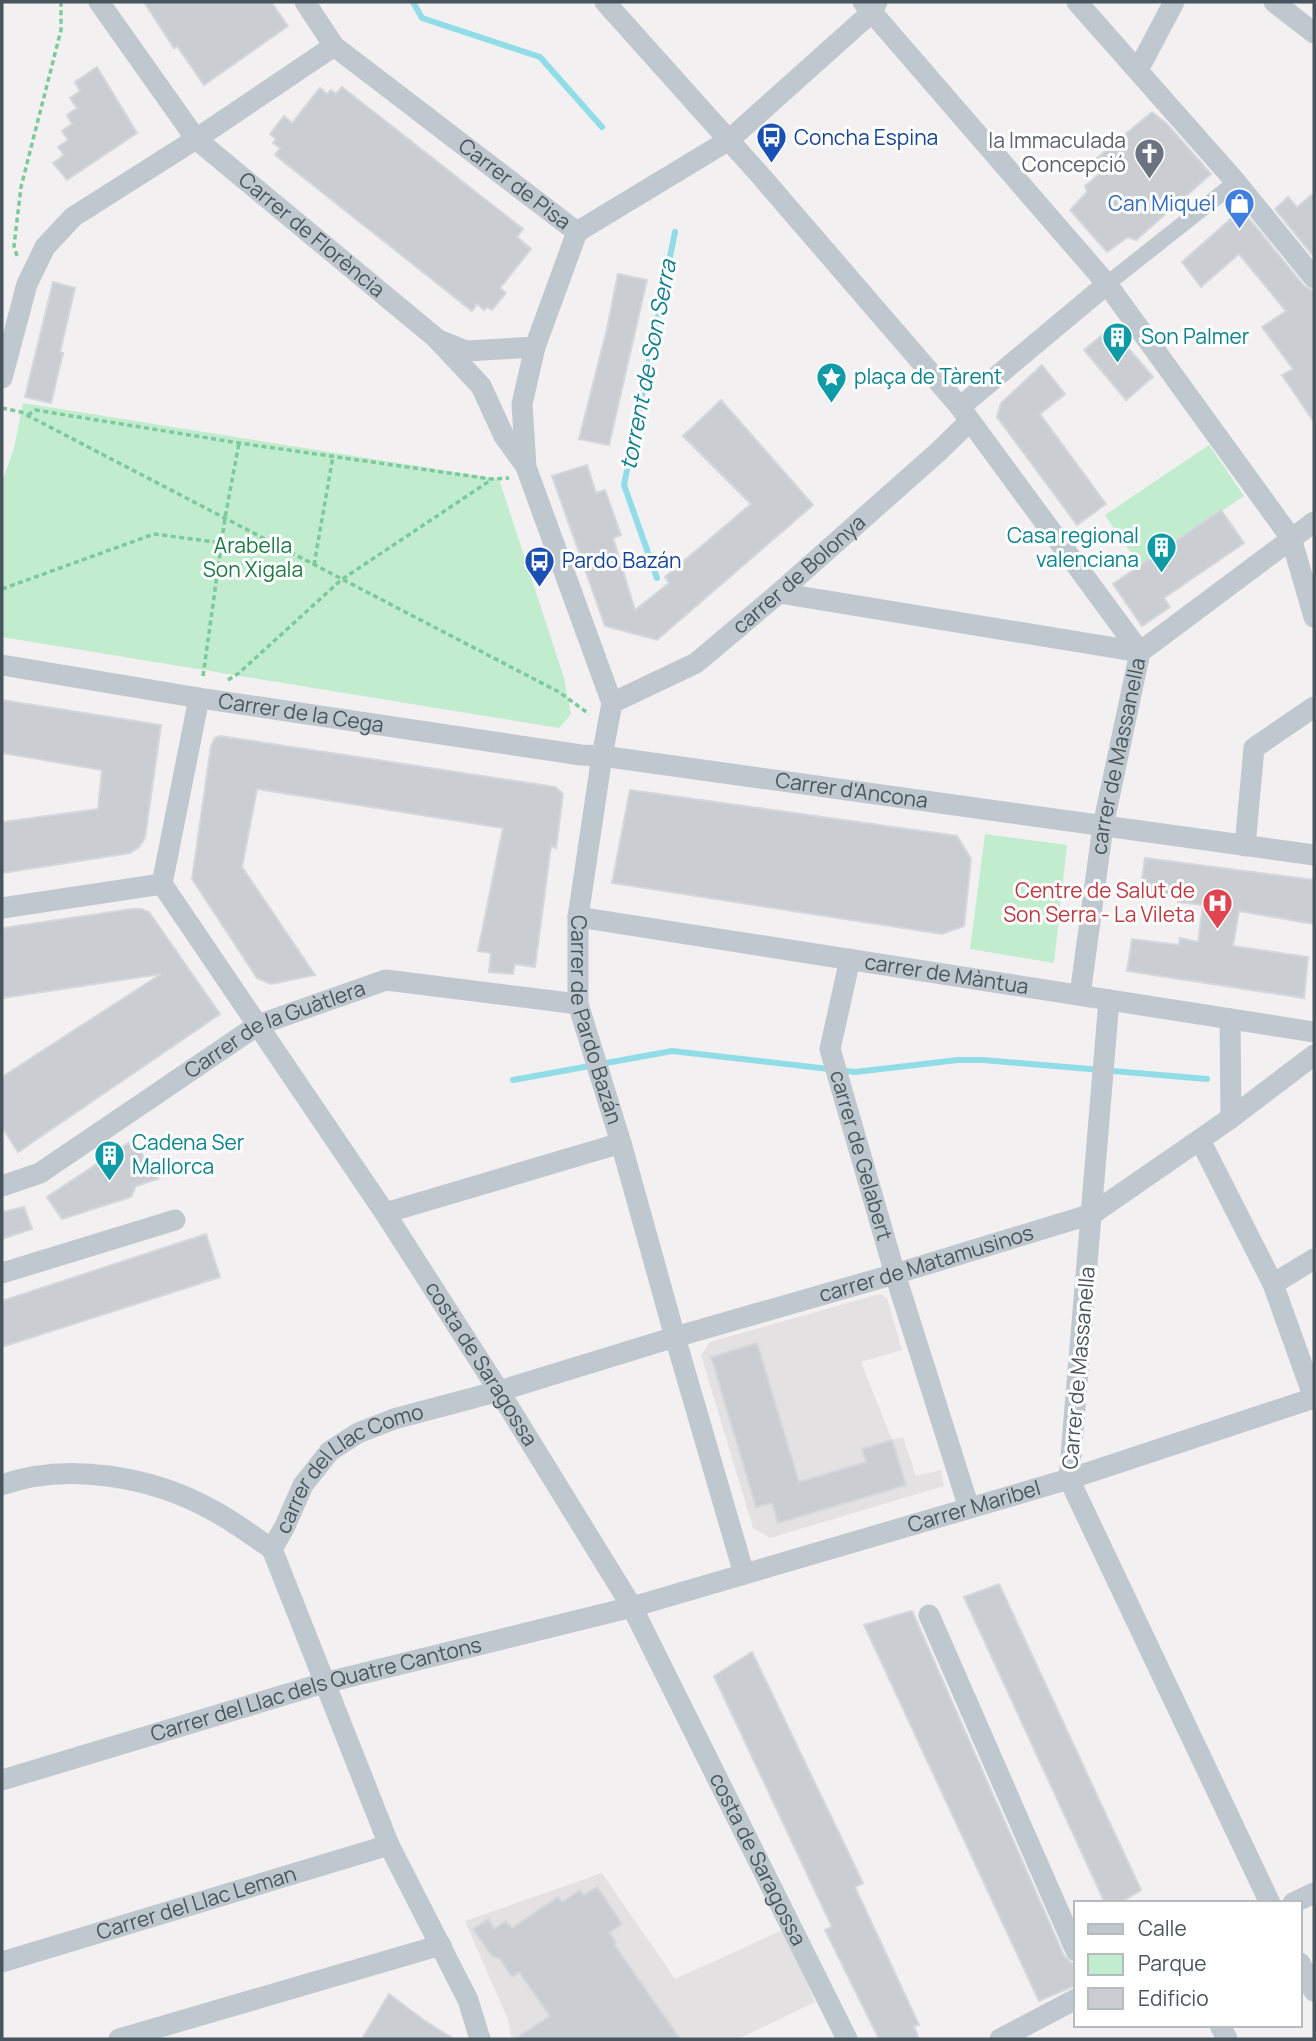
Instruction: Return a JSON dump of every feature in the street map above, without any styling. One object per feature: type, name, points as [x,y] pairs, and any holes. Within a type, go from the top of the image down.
[{"type":"street","name":"Carrer de Florència","points":[[99,2],[196,139],[436,338],[481,386],[504,436],[527,471]]},
{"type":"street","name":"Carrer de Pisa","points":[[305,2],[334,46],[577,232],[535,347],[522,404],[527,471]]},
{"type":"street","points":[[605,2],[729,140],[965,414],[1140,652]]},
{"type":"street","points":[[1077,2],[1236,182],[1314,278]]},
{"type":"street","points":[[1138,70],[1174,2]]},
{"type":"street","points":[[1274,2],[1314,33]]},
{"type":"street","points":[[577,232],[729,140],[871,5],[1107,284],[1291,538],[1314,617]]},
{"type":"street","points":[[2,378],[27,284],[45,247],[73,217],[196,139],[334,46]]},
{"type":"street","points":[[1107,284],[1236,182]]},
{"type":"street","name":"carrer de Bolonya","points":[[612,703],[696,663],[779,593],[937,452],[965,414],[1107,284]]},
{"type":"street","points":[[436,338],[466,351],[535,347]]},
{"type":"street","points":[[527,471],[612,703]]},
{"type":"street","name":"carrer de Massanella","points":[[1080,995],[1103,826],[1140,652],[1314,522]]},
{"type":"street","points":[[779,593],[1140,652]]},
{"type":"street","name":"Carrer de la Cega","points":[[2,666],[199,698],[602,756]]},
{"type":"street","points":[[2,908],[162,884],[199,698]]},
{"type":"street","name":"Carrer de Pardo Bazán","points":[[612,703],[578,917],[578,1004],[621,1143],[744,1574]]},
{"type":"street","points":[[1245,846],[1254,748],[1314,707]]},
{"type":"street","name":"Carrer d'Ancona","points":[[602,756],[1314,855]]},
{"type":"street","name":"costa de Saragossa","points":[[162,884],[385,1213],[632,1606],[847,2039]]},
{"type":"street","name":"carrer de Màntua","points":[[578,917],[1314,1032]]},
{"type":"street","name":"carrer de Gelabert","points":[[850,959],[830,1049],[895,1274],[969,1508]]},
{"type":"street","name":"Carrer de la Guàtlera","points":[[2,1186],[40,1174],[258,1025],[386,980],[578,1004]]},
{"type":"street","name":"Carrer de Massanella","points":[[1109,1000],[1069,1479],[1269,1901]]},
{"type":"street","points":[[1230,1019],[1231,1118]]},
{"type":"street","name":"carrer de Matamusinos","points":[[499,1391],[674,1336],[895,1274],[1092,1214],[1231,1118],[1314,1055]]},
{"type":"street","points":[[1200,1140],[1273,1284],[1314,1398]]},
{"type":"street","points":[[385,1213],[621,1143]]},
{"type":"street","points":[[2,1273],[175,1220]]},
{"type":"street","points":[[1273,1284],[1314,1259]]},
{"type":"street","name":"carrer del Llac Como","points":[[480,2039],[468,2000],[389,1845],[272,1549],[303,1485],[330,1451],[358,1433],[394,1419],[499,1391]]},
{"type":"street","name":"Carrer Maribel","points":[[632,1606],[1069,1479],[1314,1398]]},
{"type":"street","points":[[2,1485],[48,1475],[98,1475],[151,1484],[213,1510],[272,1549]]},
{"type":"street","name":"Carrer del Llac dels Quatre Cantons","points":[[2,1780],[324,1683],[632,1606]]},
{"type":"street","points":[[929,1615],[1074,1946]]},
{"type":"street","name":"Carrer del Llac Leman","points":[[2,1962],[389,1845]]},
{"type":"street","points":[[1297,1901],[1314,1893]]},
{"type":"street","points":[[119,2039],[441,1944]]},
{"type":"street","points":[[1302,1967],[1314,1991]]},
{"type":"street","points":[[1000,2039],[1074,2000]]},
{"type":"path","points":[[27,284],[14,246],[21,187],[61,30],[61,2]]},
{"type":"path","points":[[2,408],[21,411],[559,692],[607,727]]},
{"type":"path","points":[[28,415],[35,410],[239,443],[492,479]]},
{"type":"path","points":[[199,698],[239,443]]},
{"type":"path","points":[[314,565],[333,456]]},
{"type":"path","points":[[199,698],[239,673],[341,580],[492,479],[527,471]]},
{"type":"path","points":[[2,589],[154,534],[222,543]]},
{"type":"shaded area","points":[[879,1294],[887,1298],[902,1350],[861,1362],[892,1440],[903,1437],[916,1476],[941,1470],[944,1486],[770,1538],[753,1528],[701,1355],[710,1342]]},
{"type":"shaded area","points":[[602,1873],[675,1979],[785,1929],[815,2002],[738,2039],[512,2039],[508,2020],[465,1921]]},
{"type":"green space","name":"Arabella Son Xigala","points":[[23,403],[499,479],[564,678],[571,714],[559,728],[2,637],[2,483],[14,448]]},
{"type":"green space","points":[[1209,445],[1244,496],[1140,566],[1105,515]]},
{"type":"green space","points":[[985,834],[1067,845],[1054,963],[970,949]]},
{"type":"building","points":[[144,2],[271,2],[288,26],[204,85],[177,46],[174,48]]},
{"type":"building","points":[[97,67],[137,133],[67,180],[53,163],[64,155],[58,147],[68,140],[62,131],[72,124],[67,115],[77,108],[70,98],[80,91],[75,82]]},
{"type":"building","points":[[342,87],[523,229],[517,237],[531,249],[500,288],[506,293],[492,310],[487,307],[484,310],[477,304],[472,311],[275,155],[280,148],[273,143],[276,139],[270,134],[284,116],[292,123],[320,88],[327,94],[331,90],[336,94]]},
{"type":"building","name":"la Immaculada Concepció","points":[[1152,112],[1166,123],[1211,174],[1136,240],[1128,237],[1107,252],[1070,210],[1087,192],[1085,186],[1105,169],[1097,158]]},
{"type":"building","points":[[1314,193],[1314,257],[1275,209],[1288,197],[1297,207]]},
{"type":"building","points":[[1235,215],[1247,216],[1304,286],[1314,291],[1314,422],[1282,375],[1293,369],[1262,327],[1286,311],[1239,254],[1201,287],[1182,262]]},
{"type":"building","points":[[618,274],[647,280],[609,445],[579,439]]},
{"type":"building","points":[[53,282],[75,288],[51,403],[25,397]]},
{"type":"building","name":"Son Palmer","points":[[1111,328],[1153,377],[1126,400],[1084,350]]},
{"type":"building","points":[[1042,365],[1065,394],[1040,414],[1106,504],[1077,525],[997,417],[1001,403]]},
{"type":"building","points":[[721,400],[813,505],[657,640],[605,626],[552,476],[587,465],[596,493],[605,490],[621,535],[613,538],[635,610],[669,583],[665,577],[751,504],[683,436]]},
{"type":"building","name":"Casa regional valenciana","points":[[1221,510],[1244,543],[1164,598],[1170,607],[1142,626],[1113,584]]},
{"type":"building","points":[[2,700],[161,725],[145,838],[139,847],[130,853],[2,873],[2,822],[98,809],[102,770],[2,753]]},
{"type":"building","points":[[220,736],[555,787],[563,794],[556,848],[551,846],[535,967],[515,964],[513,974],[489,972],[491,953],[478,951],[503,828],[257,789],[242,867],[315,975],[271,984],[257,978],[192,879],[211,746],[215,738]]},
{"type":"building","points":[[630,790],[957,836],[971,859],[964,926],[942,934],[612,883]]},
{"type":"building","name":"Centre de Salut de Son Serra - La Vileta","points":[[1145,858],[1314,880],[1314,924],[1239,911],[1233,946],[1308,957],[1304,998],[1127,971],[1132,939],[1179,945],[1180,938],[1198,942],[1203,905],[1178,902],[1179,897],[1140,891]]},
{"type":"building","points":[[132,909],[149,912],[220,1014],[18,1152],[2,1127],[2,1077],[161,974],[2,998],[2,928]]},
{"type":"building","name":"Cadena Ser Mallorca","points":[[133,1140],[158,1179],[136,1186],[131,1197],[62,1219],[47,1197]]},
{"type":"building","points":[[24,1207],[32,1229],[2,1239],[2,1212]]},
{"type":"building","points":[[206,1234],[220,1277],[2,1347],[2,1301]]},
{"type":"building","points":[[757,1343],[799,1482],[866,1462],[862,1449],[892,1440],[906,1485],[778,1523],[772,1503],[756,1507],[711,1357]]},
{"type":"building","points":[[999,1584],[1141,1890],[1123,1901],[1104,1901],[964,1597]]},
{"type":"building","points":[[912,1611],[1064,1956],[1074,1968],[1074,1986],[1039,2001],[864,1625]]},
{"type":"building","points":[[752,1652],[863,1883],[855,1887],[919,2025],[914,2026],[919,2039],[879,2039],[825,1930],[832,1927],[714,1676]]},
{"type":"building","points":[[597,1887],[622,1924],[609,1933],[616,1942],[614,1944],[680,2039],[515,2039],[550,2016],[519,1972],[512,1977],[500,1959],[492,1956],[473,1929],[488,1919],[494,1929],[506,1921],[512,1928],[558,1897],[562,1902],[580,1890],[584,1895]]},
{"type":"building","points":[[389,1994],[425,2021],[454,2039],[362,2039]]},
{"type":"waterway","name":"torrent de Son Serra","points":[[413,2],[422,18],[540,57],[602,127]]},
{"type":"waterway","name":"torrent de Son Serra","points":[[657,578],[624,485],[675,232]]},
{"type":"waterway","points":[[513,1080],[672,1051],[855,1072],[958,1060],[983,1060],[1207,1079]]},
{"type":"place","name":"Concha Espina","points":[[771,165]]},
{"type":"place","name":"la Immaculada Concepció","points":[[1149,180]]},
{"type":"place","name":"Can Miquel","points":[[1239,231]]},
{"type":"place","name":"Son Palmer","points":[[1118,364]]},
{"type":"place","name":"plaça de Tàrent","points":[[831,404]]},
{"type":"place","name":"Casa regional valenciana","points":[[1162,575]]},
{"type":"place","name":"Pardo Bazán","points":[[539,588]]},
{"type":"place","name":"Centre de Salut de Son Serra - La Vileta","points":[[1218,930]]},
{"type":"place","name":"Cadena Ser Mallorca","points":[[109,1182]]}]
